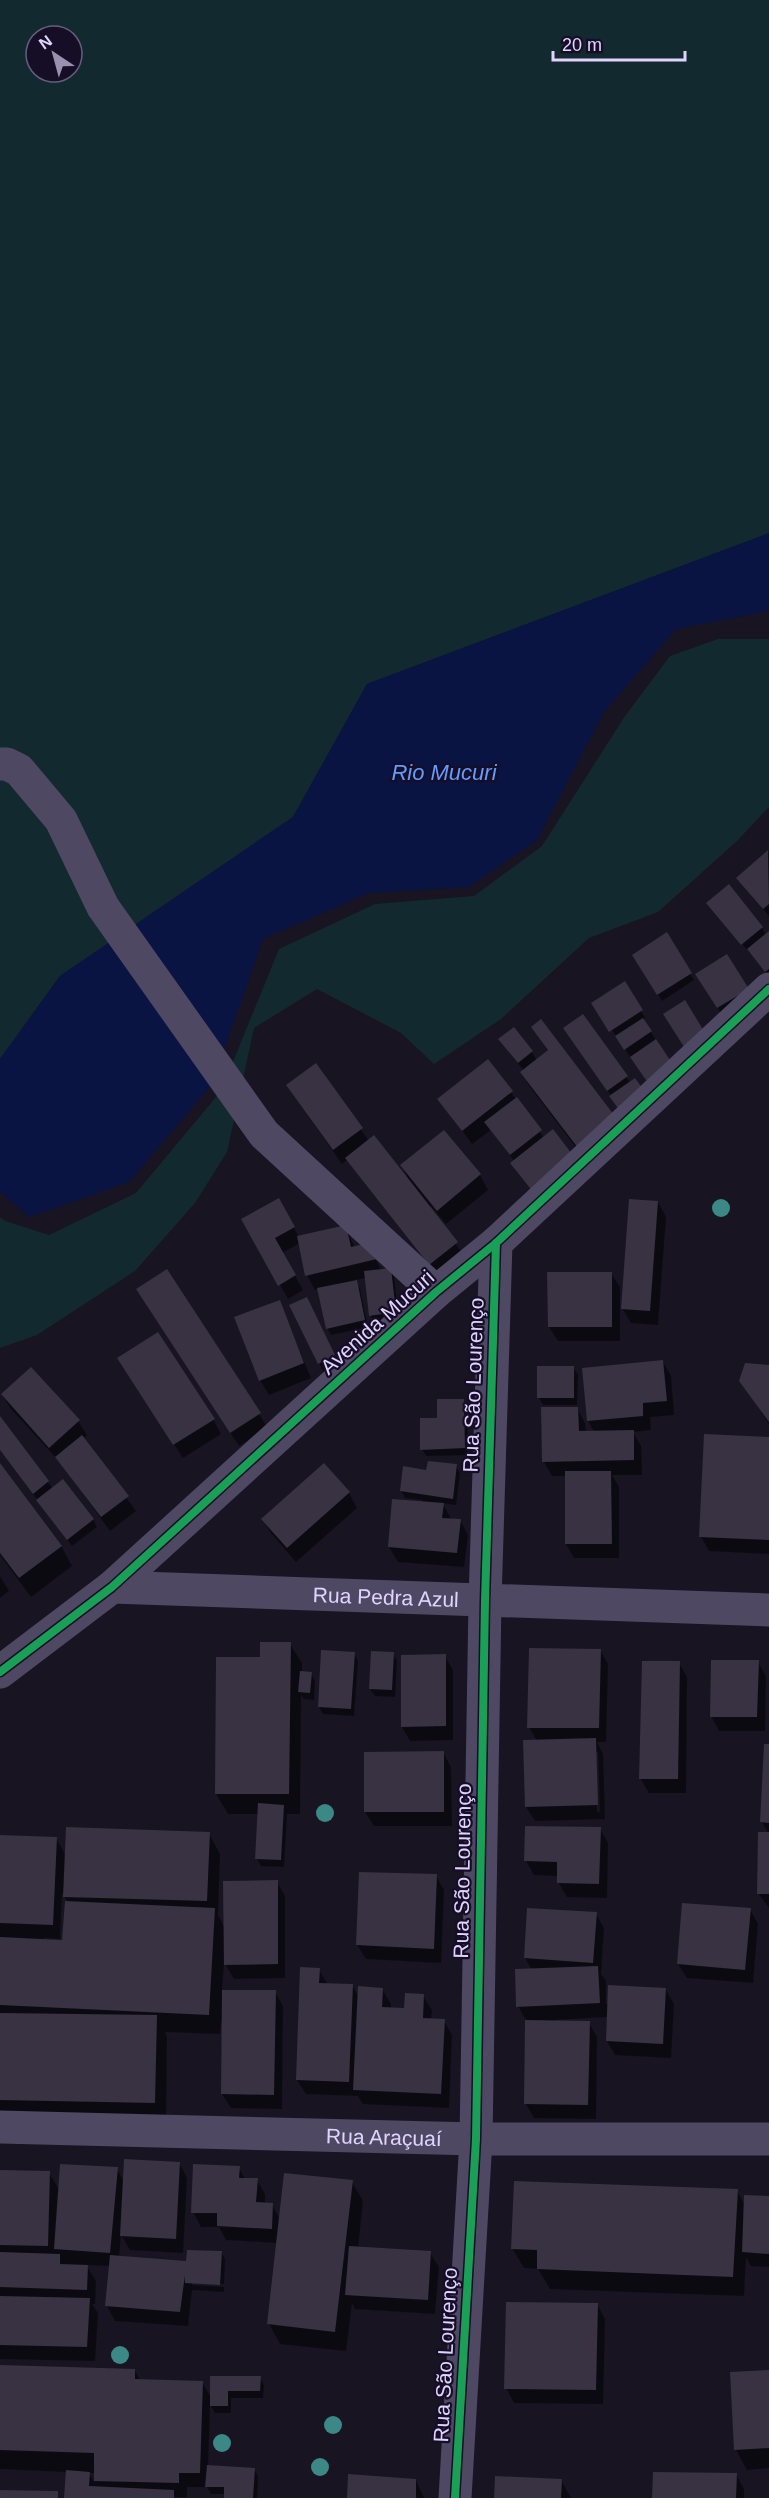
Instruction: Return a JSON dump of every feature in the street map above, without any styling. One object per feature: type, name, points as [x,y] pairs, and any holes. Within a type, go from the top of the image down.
[{"type":"street","points":[[0,764],[7,764],[19,770],[60,820],[103,907],[264,1134],[436,1292]]},
{"type":"street","name":"Avenida Mucuri","points":[[0,1672],[112,1587],[436,1292],[496,1243],[769,989]]},
{"type":"street","name":"Rua São Lourenço","points":[[454,2498],[476,2139],[485,1602],[496,1243]]},
{"type":"street","name":"Rua Pedra Azul","points":[[112,1587],[485,1602],[769,1610]]},
{"type":"street","name":"Rua Araçuaí","points":[[0,2127],[476,2139],[769,2139]]},
{"type":"green space","points":[[0,0],[769,0],[769,533],[367,684],[293,817],[60,976],[0,1059]]},
{"type":"green space","points":[[718,639],[769,639],[769,807],[737,841],[658,912],[589,938],[501,1019],[434,1064],[401,1033],[317,989],[254,1028],[227,1152],[195,1203],[135,1271],[37,1335],[0,1348],[0,1217],[5,1221],[49,1235],[136,1193],[221,1091],[279,949],[375,904],[474,896],[542,846],[625,716],[670,656]]},
{"type":"water","name":"Rio Mucuri","points":[[769,533],[769,611],[676,629],[604,712],[537,840],[469,887],[369,893],[263,939],[212,1084],[129,1182],[29,1217],[0,1192],[0,1059],[60,976],[293,817],[367,684]]},
{"type":"building","points":[[768,850],[769,904],[763,909],[736,878]]},
{"type":"building","points":[[729,884],[763,927],[741,945],[706,903]]},
{"type":"building","points":[[769,931],[769,969],[765,972],[747,949]]},
{"type":"building","points":[[667,932],[692,973],[657,995],[632,955]]},
{"type":"building","points":[[727,954],[749,989],[717,1008],[695,974]]},
{"type":"building","points":[[625,981],[643,1010],[609,1032],[591,1003]]},
{"type":"building","points":[[685,1000],[707,1036],[686,1050],[663,1014]]},
{"type":"building","points":[[583,1014],[628,1076],[607,1091],[563,1028]]},
{"type":"building","points":[[643,1018],[652,1031],[624,1050],[615,1036]]},
{"type":"building","points":[[541,1019],[617,1119],[578,1148],[520,1072],[548,1050],[531,1027]]},
{"type":"building","points":[[514,1027],[533,1051],[518,1063],[498,1039]]},
{"type":"building","points":[[656,1039],[674,1066],[648,1083],[630,1057]]},
{"type":"building","points":[[488,1059],[513,1091],[462,1131],[437,1099]]},
{"type":"building","points":[[316,1063],[363,1128],[333,1150],[286,1085]]},
{"type":"building","points":[[635,1078],[645,1092],[620,1111],[609,1096]]},
{"type":"building","points":[[517,1097],[542,1130],[510,1155],[484,1122]]},
{"type":"building","points":[[553,1129],[575,1158],[533,1192],[510,1163]]},
{"type":"building","points":[[444,1130],[481,1174],[437,1211],[400,1165]]},
{"type":"building","points":[[374,1135],[458,1242],[429,1265],[345,1158]]},
{"type":"building","points":[[279,1198],[295,1227],[275,1238],[296,1275],[278,1286],[241,1219]]},
{"type":"building","points":[[629,1199],[658,1201],[650,1311],[621,1309]]},
{"type":"building","points":[[346,1225],[351,1247],[373,1242],[377,1259],[305,1276],[297,1236]]},
{"type":"building","points":[[391,1268],[396,1312],[369,1316],[364,1271]]},
{"type":"building","points":[[167,1269],[261,1413],[230,1433],[136,1289]]},
{"type":"building","points":[[547,1272],[612,1272],[612,1327],[548,1327]]},
{"type":"building","points":[[357,1280],[365,1320],[326,1329],[317,1288]]},
{"type":"building","points":[[307,1297],[335,1355],[318,1364],[289,1305]]},
{"type":"building","points":[[280,1300],[304,1363],[259,1381],[234,1317]]},
{"type":"building","points":[[158,1332],[215,1419],[173,1445],[117,1358]]},
{"type":"building","points":[[663,1360],[667,1401],[643,1403],[643,1416],[587,1421],[582,1368]]},
{"type":"building","points":[[745,1363],[769,1365],[769,1422],[739,1381]]},
{"type":"building","points":[[537,1366],[574,1366],[574,1398],[537,1398]]},
{"type":"building","points":[[31,1367],[80,1420],[49,1448],[1,1394]]},
{"type":"building","points":[[437,1399],[464,1399],[465,1448],[420,1450],[420,1418],[437,1418]]},
{"type":"building","points":[[541,1407],[578,1407],[579,1431],[634,1430],[634,1460],[542,1462]]},
{"type":"building","points":[[0,1416],[49,1481],[33,1494],[0,1450]]},
{"type":"building","points":[[704,1434],[769,1437],[769,1540],[699,1537]]},
{"type":"building","points":[[82,1435],[129,1496],[101,1517],[55,1457]]},
{"type":"building","points":[[428,1461],[457,1464],[453,1499],[400,1491],[403,1466],[426,1470]]},
{"type":"building","points":[[0,1463],[62,1546],[19,1578],[0,1553]]},
{"type":"building","points":[[324,1463],[350,1492],[287,1548],[261,1519]]},
{"type":"building","points":[[565,1471],[611,1471],[612,1544],[565,1544]]},
{"type":"building","points":[[63,1479],[94,1519],[67,1540],[36,1500]]},
{"type":"building","points":[[392,1499],[444,1503],[442,1518],[461,1519],[457,1553],[388,1547]]},
{"type":"building","points":[[260,1642],[291,1642],[289,1794],[215,1794],[216,1657],[260,1657]]},
{"type":"building","points":[[529,1648],[601,1649],[599,1728],[527,1728]]},
{"type":"building","points":[[321,1650],[355,1652],[351,1709],[318,1707]]},
{"type":"building","points":[[371,1651],[394,1652],[392,1690],[369,1689]]},
{"type":"building","points":[[446,1654],[446,1726],[401,1727],[401,1655]]},
{"type":"building","points":[[711,1660],[759,1660],[757,1717],[710,1717]]},
{"type":"building","points":[[642,1661],[680,1661],[678,1779],[639,1779]]},
{"type":"building","points":[[300,1671],[312,1672],[310,1693],[298,1692]]},
{"type":"building","points":[[596,1738],[598,1805],[525,1807],[523,1740]]},
{"type":"building","points":[[764,1744],[769,1744],[769,1823],[760,1822]]},
{"type":"building","points":[[444,1751],[444,1812],[364,1812],[364,1752]]},
{"type":"building","points":[[258,1803],[284,1805],[281,1860],[255,1859]]},
{"type":"building","points":[[525,1826],[601,1827],[599,1884],[557,1883],[557,1862],[524,1861]]},
{"type":"building","points":[[66,1827],[210,1832],[207,1901],[63,1897]]},
{"type":"building","points":[[758,1832],[769,1832],[769,1894],[757,1894]]},
{"type":"building","points":[[0,1835],[57,1837],[53,1925],[0,1923]]},
{"type":"building","points":[[359,1872],[437,1874],[434,1949],[356,1945]]},
{"type":"building","points":[[278,1880],[278,1964],[224,1965],[223,1881]]},
{"type":"building","points":[[65,1901],[215,1908],[209,2015],[0,2005],[0,1937],[62,1940]]},
{"type":"building","points":[[682,1903],[751,1908],[745,1970],[677,1964]]},
{"type":"building","points":[[527,1908],[597,1912],[593,1963],[524,1958]]},
{"type":"building","points":[[598,1966],[600,2003],[516,2007],[515,1969]]},
{"type":"building","points":[[300,1967],[320,1968],[319,1983],[353,1984],[349,2082],[296,2080]]},
{"type":"building","points":[[608,1985],[666,1988],[663,2044],[606,2041]]},
{"type":"building","points":[[358,1986],[383,1988],[382,2007],[404,2008],[405,1993],[424,1994],[423,2018],[445,2019],[441,2094],[353,2090]]},
{"type":"building","points":[[222,1990],[276,1990],[274,2095],[221,2094]]},
{"type":"building","points":[[0,2013],[157,2015],[155,2103],[0,2100]]},
{"type":"building","points":[[525,2020],[590,2021],[588,2105],[524,2104]]},
{"type":"building","points":[[124,2159],[180,2162],[176,2239],[120,2236]]},
{"type":"building","points":[[60,2164],[118,2167],[110,2253],[54,2249]]},
{"type":"building","points":[[193,2164],[240,2166],[239,2178],[258,2178],[256,2202],[273,2203],[272,2229],[217,2226],[217,2213],[191,2213]]},
{"type":"building","points":[[0,2170],[50,2171],[48,2246],[0,2245]]},
{"type":"building","points":[[284,2173],[353,2180],[335,2332],[267,2324]]},
{"type":"building","points":[[514,2181],[738,2189],[733,2277],[537,2269],[537,2250],[511,2249]]},
{"type":"building","points":[[744,2195],[769,2196],[769,2254],[742,2252]]},
{"type":"building","points":[[349,2246],[431,2251],[428,2300],[345,2295]]},
{"type":"building","points":[[187,2250],[222,2251],[220,2285],[185,2283],[185,2275],[180,2312],[105,2306],[110,2255],[186,2261]]},
{"type":"building","points":[[0,2252],[60,2254],[60,2264],[88,2265],[87,2290],[0,2287]]},
{"type":"building","points":[[0,2296],[90,2298],[87,2347],[0,2345]]},
{"type":"building","points":[[506,2302],[598,2303],[596,2390],[504,2389]]},
{"type":"building","points":[[0,2365],[135,2369],[135,2379],[203,2381],[200,2473],[179,2473],[179,2483],[94,2481],[94,2453],[0,2450]]},
{"type":"building","points":[[769,2370],[769,2448],[734,2450],[730,2372]]},
{"type":"building","points":[[210,2376],[261,2376],[260,2391],[228,2391],[228,2406],[210,2406]]},
{"type":"building","points":[[207,2465],[255,2468],[253,2498],[224,2498],[224,2487],[205,2487]]},
{"type":"building","points":[[66,2470],[90,2472],[89,2486],[174,2490],[174,2498],[64,2498]]},
{"type":"building","points":[[653,2472],[737,2473],[736,2498],[652,2498]]},
{"type":"building","points":[[348,2474],[416,2479],[416,2498],[347,2498]]},
{"type":"building","points":[[495,2476],[562,2479],[561,2498],[494,2498]]},
{"type":"building","points":[[0,2490],[58,2491],[58,2498],[0,2498]]},
{"type":"cycle path","points":[[0,1672],[112,1587],[436,1292],[496,1243],[769,989]]},
{"type":"cycle path","points":[[455,2498],[476,2139],[485,1601],[496,1243]]}]
